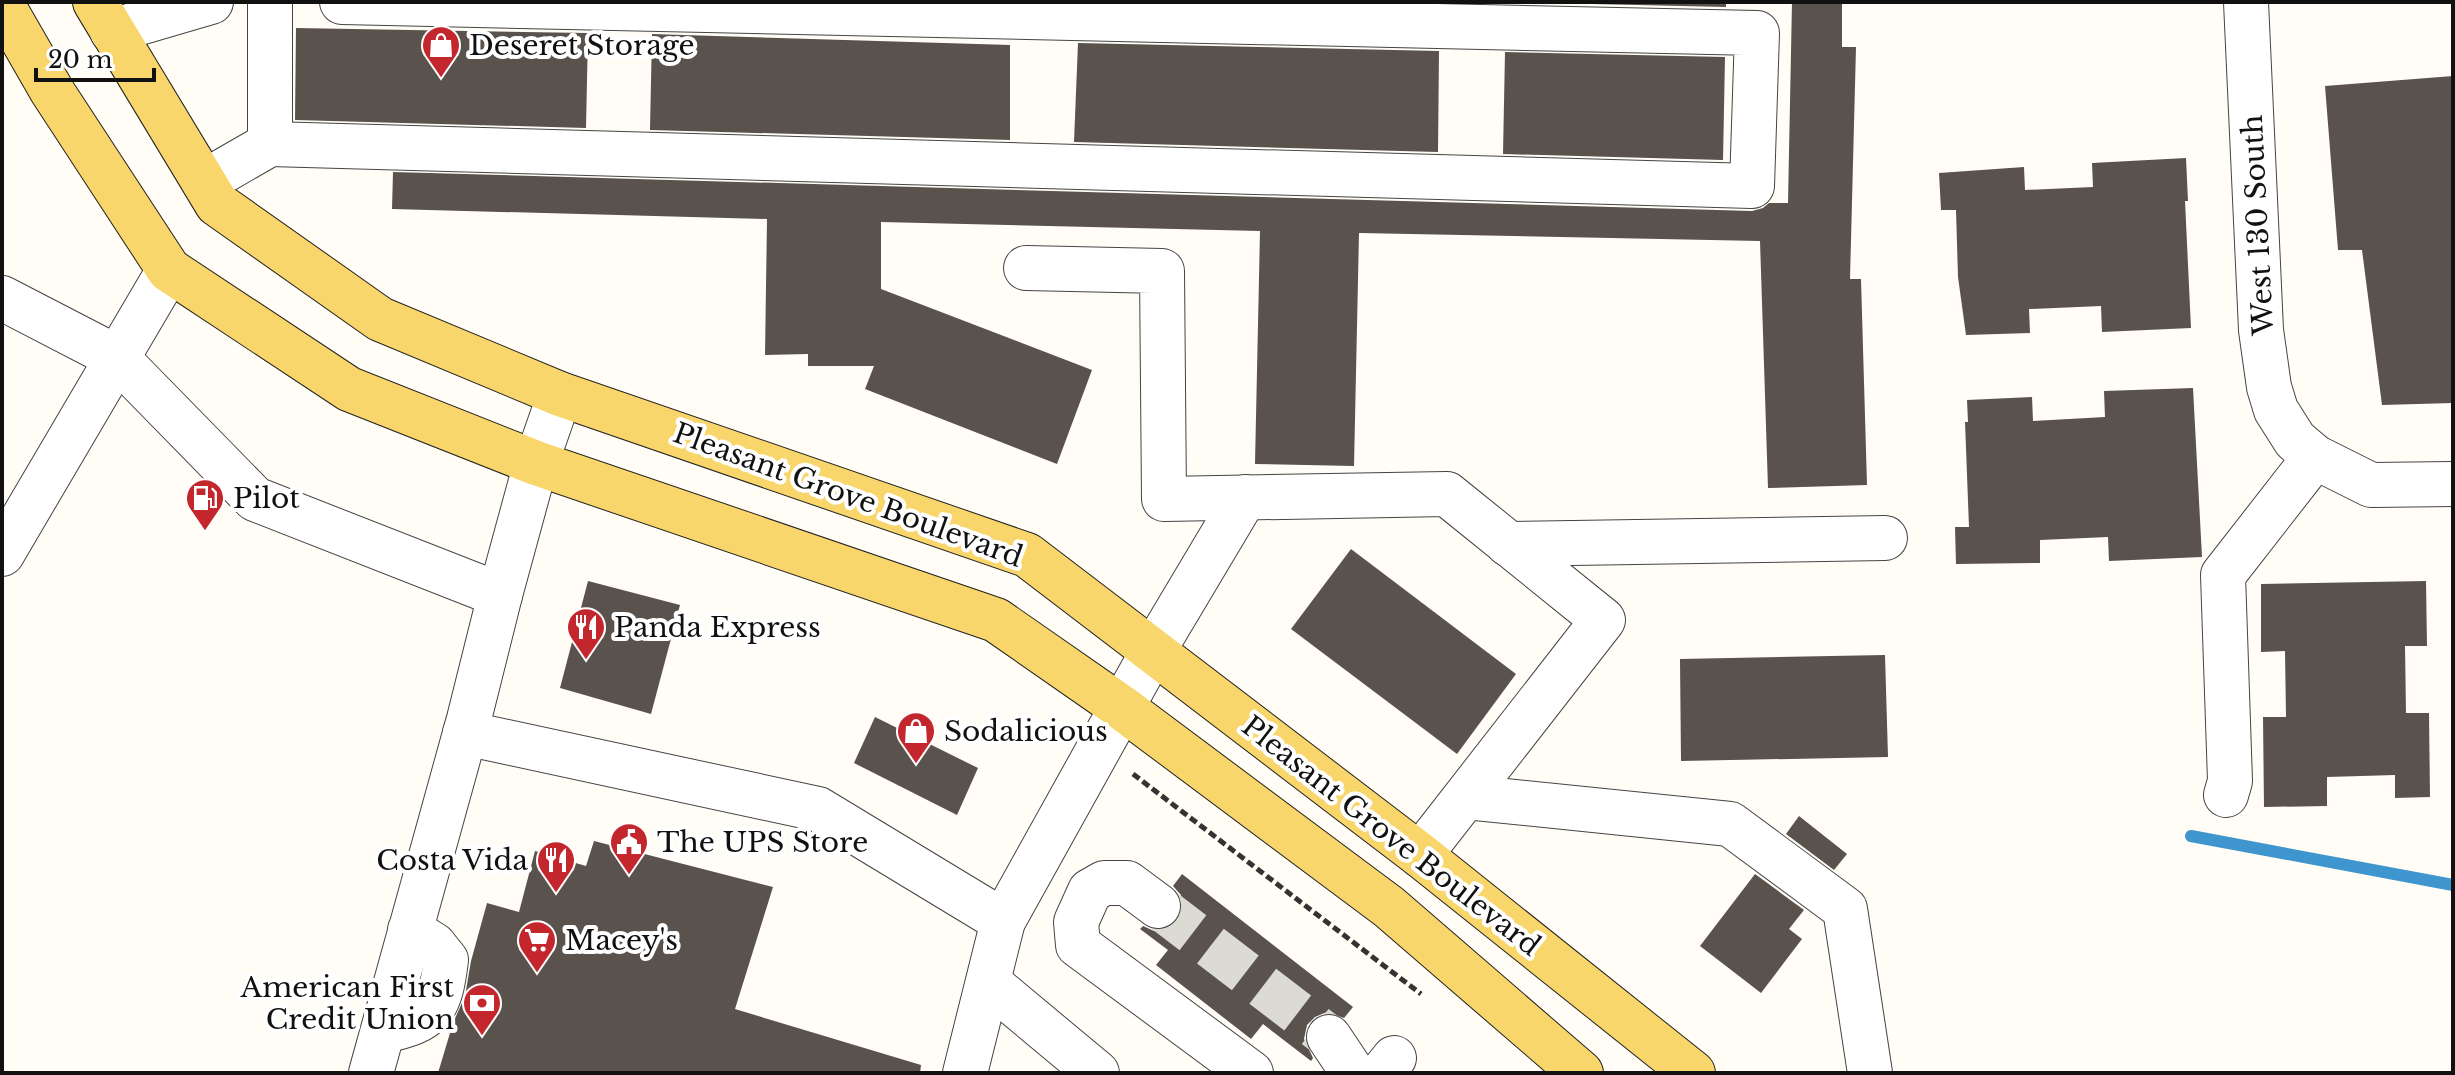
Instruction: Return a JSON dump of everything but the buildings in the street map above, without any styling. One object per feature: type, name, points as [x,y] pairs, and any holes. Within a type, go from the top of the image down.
[{"type":"main road","name":"Pleasant Grove Boulevard","points":[[2,4],[52,91],[169,270],[349,389],[536,463],[996,620],[1121,707],[1389,907],[1581,1073]]},
{"type":"main road","name":"Pleasant Grove Boulevard","points":[[103,17],[217,204],[380,319],[560,394],[1027,555],[1420,855],[1693,1073]]},
{"type":"street","points":[[103,17],[211,2]]},
{"type":"street","points":[[270,2],[270,144]]},
{"type":"street","points":[[204,182],[270,144],[1752,186],[1757,33],[342,2]]},
{"type":"street","name":"West 130 South","points":[[2246,2],[2261,330],[2269,387],[2276,410],[2305,449]]},
{"type":"street","points":[[1026,268],[1162,271],[1164,499],[1447,494],[1603,620],[1420,855]]},
{"type":"street","points":[[2,554],[169,270]]},
{"type":"street","points":[[2,298],[116,357],[255,499],[500,595]]},
{"type":"street","points":[[371,1073],[536,463],[560,394]]},
{"type":"street","points":[[2226,795],[2230,781],[2223,575],[2305,449],[2371,485],[2453,484]]},
{"type":"street","points":[[965,1073],[1003,921],[1121,707],[1245,497]]},
{"type":"street","points":[[1508,544],[1885,538]]},
{"type":"street","points":[[465,733],[818,809],[1003,921]]},
{"type":"street","points":[[1466,797],[1730,824],[1845,909],[1870,1073]]},
{"type":"street","points":[[1158,906],[1127,883],[1104,883],[1090,891],[1076,922],[1078,945],[1251,1073]]},
{"type":"street","points":[[989,983],[1097,1073]]},
{"type":"street","points":[[1329,1037],[1353,1073]]},
{"type":"path","points":[[1160,794],[1423,996]]},
{"type":"waterway","points":[[2191,836],[2453,885]]},
{"type":"tunnel","points":[[1158,906],[1329,1037]]},
{"type":"place","name":"Deseret Storage","points":[[441,79]]},
{"type":"place","name":"Pilot","points":[[205,532]]},
{"type":"place","name":"Panda Express","points":[[586,661]]},
{"type":"place","name":"Sodalicious","points":[[916,765]]},
{"type":"place","name":"The UPS Store","points":[[629,876]]},
{"type":"place","name":"Costa Vida","points":[[556,894]]},
{"type":"place","name":"Macey's","points":[[537,974]]},
{"type":"place","name":"American First Credit Union","points":[[482,1037]]}]
